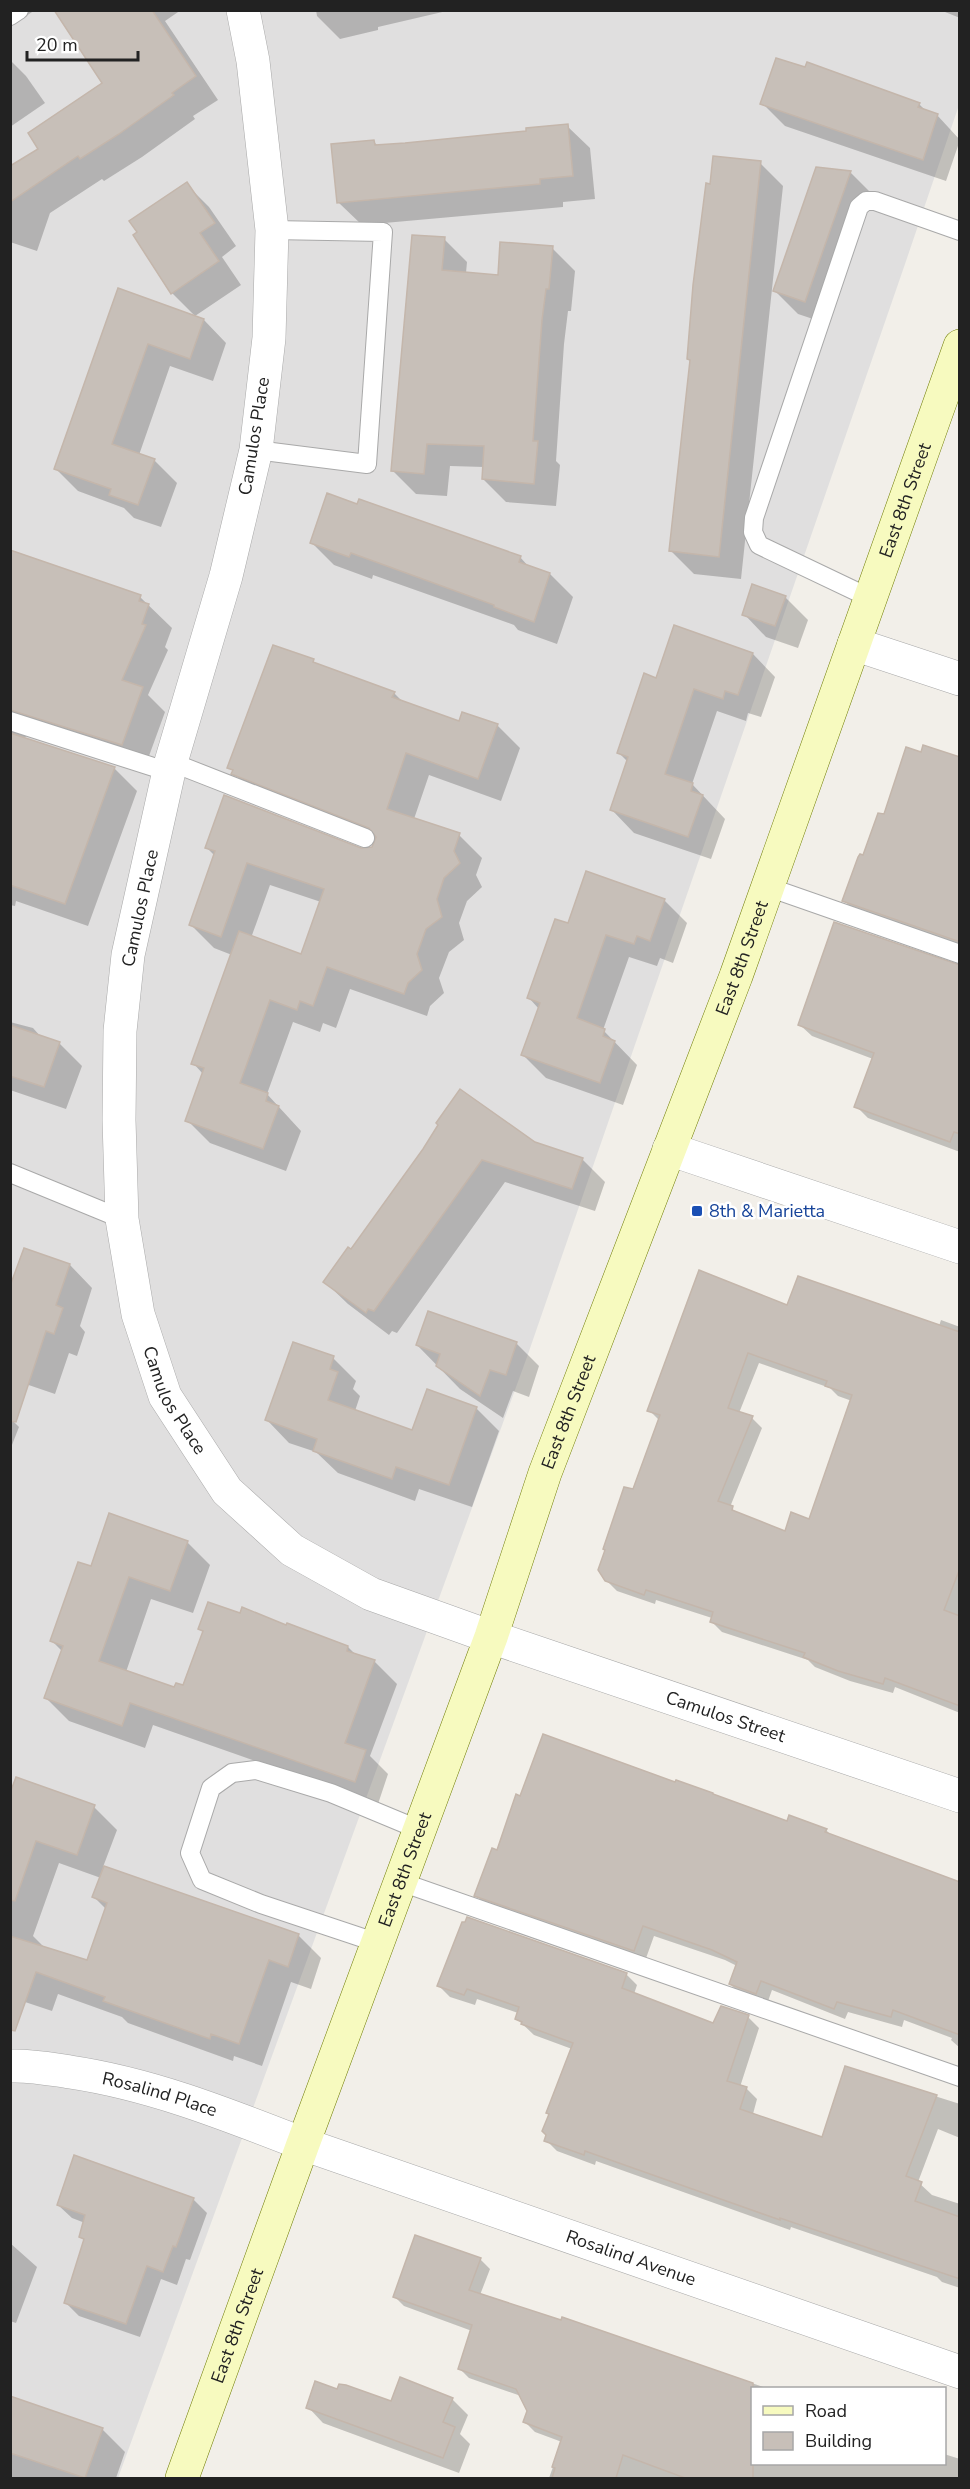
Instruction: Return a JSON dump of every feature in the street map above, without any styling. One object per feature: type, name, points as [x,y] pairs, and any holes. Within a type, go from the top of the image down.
[{"type":"main road","name":"East 8th Street","points":[[182,2478],[491,1637],[545,1473],[736,976],[870,598],[954,379],[960,346]]},
{"type":"street","name":"Camulos Place","points":[[243,10],[253,61],[273,230],[269,338],[256,450],[226,576],[170,767],[128,955],[120,1031],[119,1119],[122,1219],[138,1314],[165,1396],[227,1491],[292,1550],[361,1588],[491,1637]]},
{"type":"street","points":[[854,644],[960,679]]},
{"type":"street","points":[[669,1149],[960,1247]]},
{"type":"street","name":"Camulos Street","points":[[491,1637],[960,1796]]},
{"type":"street","name":"Rosalind Place","points":[[11,2069],[27,2065],[114,2079],[198,2104],[303,2144]]},
{"type":"street","name":"Rosalind Avenue","points":[[303,2144],[960,2372]]},
{"type":"lane","points":[[10,16],[19,10]]},
{"type":"lane","points":[[870,598],[759,545],[753,532],[754,518],[860,207],[866,201],[875,201],[960,231]]},
{"type":"lane","points":[[256,450],[367,464],[383,232],[273,230]]},
{"type":"lane","points":[[10,721],[170,767],[365,838]]},
{"type":"lane","points":[[768,887],[960,954]]},
{"type":"lane","points":[[10,1173],[122,1219]]},
{"type":"lane","points":[[378,1943],[261,1904],[201,1880],[190,1853],[211,1788],[232,1773],[256,1770],[331,1793],[420,1830]]},
{"type":"lane","points":[[401,1882],[960,2077]]},
{"type":"shaded area","points":[[11,11],[959,11],[959,105],[905,264],[527,1357],[118,2478],[11,2478]]},
{"type":"building","points":[[54,10],[152,10],[196,76],[172,93],[174,95],[119,134],[80,159],[78,156],[10,202],[10,166],[38,149],[28,133],[102,83]]},
{"type":"building","points":[[776,58],[805,67],[807,62],[920,103],[918,107],[938,114],[923,160],[760,104]]},
{"type":"building","points":[[568,124],[573,176],[540,179],[540,184],[337,203],[331,144],[374,140],[375,145],[405,143],[526,131],[526,128]]},
{"type":"building","points":[[713,156],[761,161],[719,557],[669,551],[690,360],[687,359],[693,285],[706,183],[710,184]]},
{"type":"building","points":[[816,167],[851,171],[805,302],[773,291]]},
{"type":"building","points":[[187,182],[215,223],[200,233],[219,261],[171,294],[133,235],[137,232],[129,221]]},
{"type":"building","points":[[412,235],[445,237],[442,270],[498,275],[500,242],[553,246],[549,289],[546,289],[542,320],[533,441],[538,441],[534,484],[482,479],[484,446],[427,444],[424,474],[391,471]]},
{"type":"building","points":[[118,288],[204,319],[190,359],[148,344],[112,444],[155,459],[138,505],[109,495],[111,489],[54,469]]},
{"type":"building","points":[[327,493],[357,504],[359,499],[521,556],[519,562],[550,573],[534,622],[351,553],[349,557],[310,543]]},
{"type":"building","points":[[10,550],[141,595],[139,601],[149,604],[142,624],[146,625],[122,680],[143,687],[122,745],[10,710]]},
{"type":"building","points":[[752,584],[786,596],[775,626],[742,615]]},
{"type":"building","points":[[674,625],[753,653],[738,695],[725,691],[723,699],[694,689],[665,774],[693,783],[691,791],[703,795],[688,837],[610,810],[628,757],[617,753],[644,673],[656,678]]},
{"type":"building","points":[[273,645],[395,692],[392,697],[459,721],[462,712],[498,724],[478,779],[406,753],[387,809],[460,833],[454,851],[460,863],[444,878],[437,899],[442,917],[426,929],[417,954],[422,970],[408,983],[404,994],[327,967],[313,1006],[300,1001],[297,1010],[270,1000],[240,1083],[268,1093],[266,1101],[279,1106],[263,1149],[185,1121],[204,1068],[191,1064],[239,931],[301,954],[324,889],[247,863],[221,937],[189,925],[215,851],[205,848],[224,795],[361,848],[372,847],[376,837],[369,828],[231,774],[233,770],[227,768]]},
{"type":"building","points":[[10,733],[115,767],[65,904],[10,885]]},
{"type":"building","points":[[923,745],[960,757],[960,942],[842,901],[858,857],[860,854],[863,855],[878,813],[884,814],[906,747],[921,752]]},
{"type":"building","points":[[586,871],[665,899],[650,941],[637,936],[634,944],[606,935],[577,1018],[605,1029],[603,1036],[615,1041],[600,1083],[521,1055],[540,1003],[527,998],[555,919],[568,923]]},
{"type":"building","points":[[834,922],[960,965],[960,1134],[954,1132],[950,1142],[854,1107],[874,1053],[798,1025]]},
{"type":"building","points":[[10,1025],[60,1042],[44,1087],[10,1076]]},
{"type":"building","points":[[460,1089],[535,1142],[583,1158],[572,1189],[482,1160],[374,1311],[368,1309],[366,1313],[323,1282],[348,1247],[351,1249],[423,1149],[438,1125],[436,1123]]},
{"type":"building","points":[[24,1248],[70,1264],[56,1305],[63,1308],[54,1334],[46,1331],[16,1422],[10,1421],[10,1286]]},
{"type":"building","points":[[699,1270],[787,1305],[798,1276],[960,1332],[960,1568],[944,1610],[960,1616],[960,1706],[885,1678],[883,1684],[838,1671],[803,1657],[805,1653],[710,1622],[713,1612],[646,1590],[644,1595],[605,1581],[598,1570],[605,1550],[603,1549],[624,1487],[633,1489],[660,1415],[647,1411]],"holes":[[[748,1353],[827,1381],[825,1386],[852,1395],[809,1519],[791,1512],[785,1531],[732,1510],[733,1506],[718,1501],[753,1416],[728,1408]]]},
{"type":"building","points":[[428,1311],[517,1342],[506,1375],[490,1370],[480,1396],[436,1366],[440,1354],[416,1345]]},
{"type":"building","points":[[293,1342],[334,1356],[330,1369],[338,1372],[328,1400],[412,1430],[427,1389],[477,1407],[449,1485],[396,1467],[392,1479],[313,1451],[317,1439],[265,1420]]},
{"type":"building","points":[[109,1513],[188,1541],[170,1591],[129,1577],[99,1661],[174,1687],[176,1683],[183,1685],[203,1631],[198,1629],[208,1602],[240,1613],[242,1607],[348,1646],[347,1651],[375,1660],[345,1743],[366,1750],[355,1782],[130,1703],[122,1726],[44,1698],[63,1646],[50,1641],[78,1562],[91,1566]]},
{"type":"building","points":[[543,1734],[787,1821],[789,1815],[827,1829],[825,1832],[960,1882],[960,2035],[893,2010],[891,2017],[837,2002],[834,2009],[761,1981],[756,1994],[729,1984],[737,1962],[712,1950],[643,1926],[634,1951],[474,1896],[492,1848],[497,1850],[516,1794],[520,1796]]},
{"type":"building","points":[[16,1777],[95,1805],[77,1855],[36,1841],[15,1901],[10,1900],[10,1793]]},
{"type":"building","points":[[104,1866],[299,1934],[288,1967],[269,1960],[239,2044],[211,2034],[210,2039],[145,2016],[103,2001],[105,1997],[36,1972],[15,2031],[10,2030],[10,1936],[87,1960],[107,1903],[92,1897]]},
{"type":"building","points":[[467,1917],[627,1973],[622,1988],[713,2023],[721,2006],[749,2015],[727,2081],[747,2087],[740,2109],[822,2137],[845,2066],[937,2095],[906,2176],[922,2182],[915,2201],[960,2217],[960,2279],[780,2218],[780,2220],[585,2151],[584,2155],[544,2141],[546,2135],[542,2131],[549,2114],[546,2113],[573,2043],[521,2024],[522,2022],[515,2019],[519,2007],[467,1989],[464,1995],[437,1986],[462,1922],[465,1922]]},
{"type":"building","points":[[74,2155],[194,2198],[176,2247],[173,2246],[163,2272],[147,2266],[126,2324],[64,2303],[84,2239],[79,2237],[85,2215],[57,2205]]},
{"type":"building","points":[[415,2235],[481,2258],[469,2290],[561,2320],[562,2317],[753,2383],[751,2387],[751,2465],[753,2465],[753,2478],[685,2478],[623,2455],[616,2478],[552,2478],[555,2468],[552,2467],[562,2437],[523,2422],[527,2411],[516,2389],[458,2369],[472,2325],[393,2297]]},
{"type":"building","points":[[400,2377],[453,2398],[443,2422],[455,2427],[443,2458],[306,2408],[315,2381],[337,2389],[339,2384],[346,2385],[391,2401]]},
{"type":"building","points":[[10,2396],[103,2428],[85,2478],[10,2453]]},
{"type":"place","name":"8th & Marietta","points":[[697,1211]]}]
